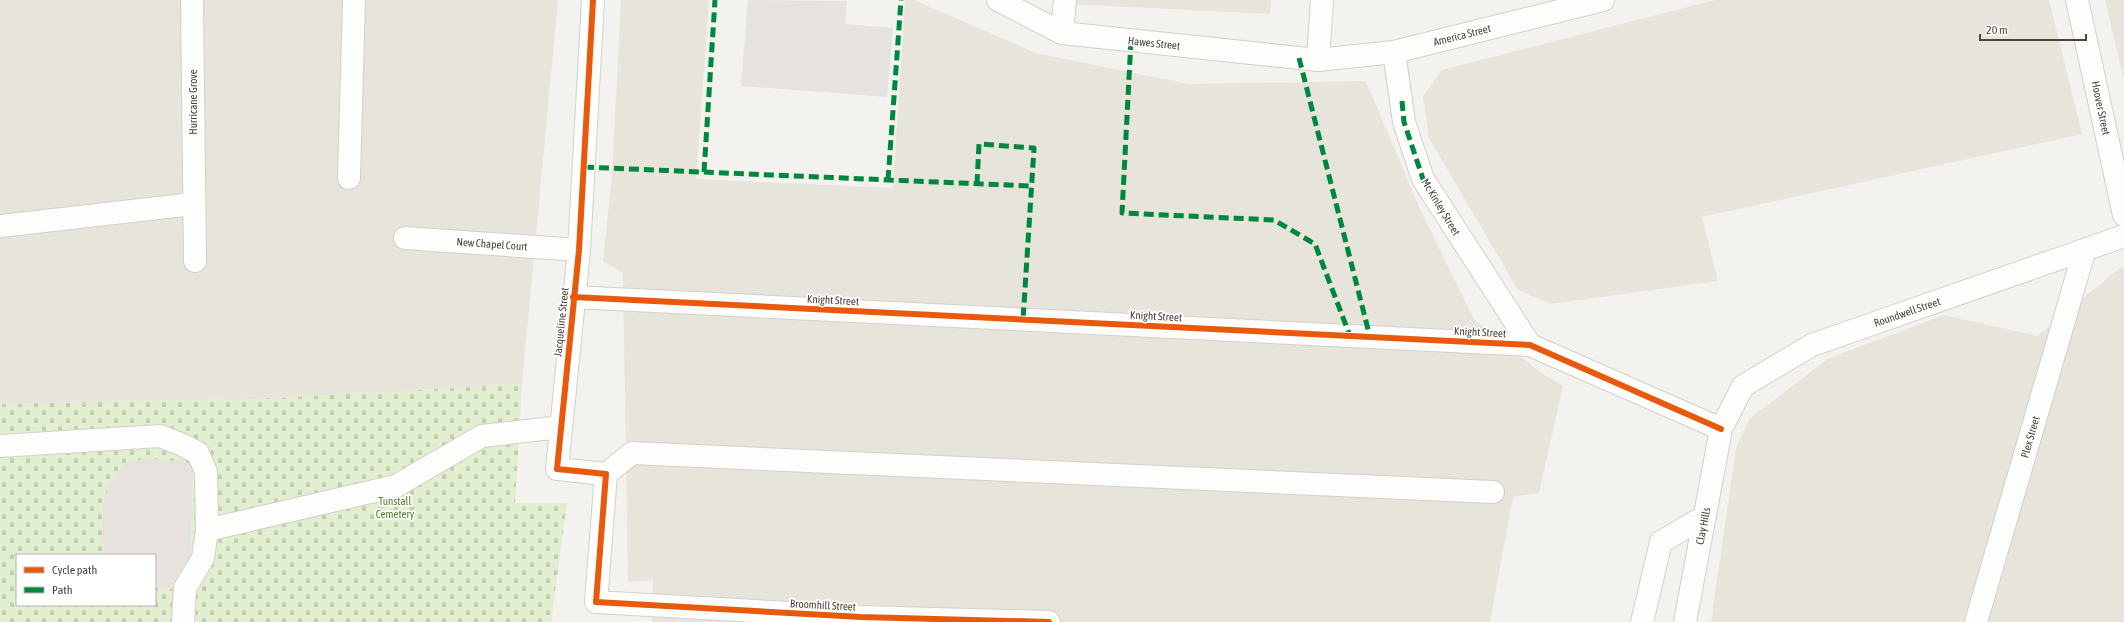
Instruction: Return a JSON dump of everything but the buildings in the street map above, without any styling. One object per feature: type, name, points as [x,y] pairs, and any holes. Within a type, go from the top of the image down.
[{"type":"street","name":"Hurricane Grove","points":[[192,0],[193,204],[195,261]]},
{"type":"street","points":[[349,178],[354,0]]},
{"type":"street","name":"Jacqueline Street","points":[[593,0],[579,250],[573,297],[557,469],[606,474]]},
{"type":"street","name":"Hawes Street","points":[[998,0],[1062,34],[1318,60]]},
{"type":"street","points":[[1062,34],[1065,0]]},
{"type":"street","points":[[1318,60],[1322,0]]},
{"type":"street","name":"America Street","points":[[1318,60],[1394,52],[1603,0]]},
{"type":"street","name":"Hoover Street","points":[[2077,0],[2124,215]]},
{"type":"street","name":"Mc Kinley Street","points":[[1394,52],[1404,122],[1423,180],[1453,229],[1530,345]]},
{"type":"street","points":[[0,226],[193,204]]},
{"type":"street","name":"Roundwell Street","points":[[1721,429],[1743,386],[1812,345],[2084,252],[2124,236]]},
{"type":"street","name":"New Chapel Court","points":[[405,238],[579,250]]},
{"type":"street","name":"Plex Street","points":[[1976,622],[2084,252]]},
{"type":"street","name":"Knight Street","points":[[573,297],[1530,345],[1721,429]]},
{"type":"street","points":[[207,530],[396,486],[482,436],[561,427]]},
{"type":"street","name":"Clay Hills","points":[[1685,622],[1721,429]]},
{"type":"street","points":[[0,446],[160,436],[198,453],[206,472],[207,530],[203,558],[185,588],[183,622]]},
{"type":"street","points":[[606,474],[632,453],[1493,492]]},
{"type":"street","name":"Broomhill Street","points":[[606,474],[596,602],[861,619],[1049,622]]},
{"type":"street","points":[[1642,622],[1661,542],[1705,516]]},
{"type":"shaded area","points":[[0,0],[558,0],[522,384],[277,398],[0,404]]},
{"type":"shaded area","points":[[621,0],[709,0],[696,179],[893,188],[905,0],[914,0],[1036,53],[1189,84],[1366,81],[1422,214],[1474,319],[1540,372],[1563,386],[1539,493],[1513,497],[1490,622],[652,622],[653,580],[628,582],[623,273],[603,261],[612,175]]},
{"type":"shaded area","points":[[748,0],[847,1],[845,24],[893,28],[887,97],[741,86]]},
{"type":"shaded area","points":[[1070,0],[1271,0],[1270,14],[1069,4]]},
{"type":"shaded area","points":[[1715,0],[2049,0],[2082,134],[1702,217],[1718,281],[1551,304],[1518,290],[1429,138],[1423,96],[1442,70]]},
{"type":"shaded area","points":[[2105,0],[2124,0],[2124,81]]},
{"type":"shaded area","points":[[2124,267],[2124,622],[1711,622],[1736,448],[1749,419],[1829,358],[1944,315],[2037,336],[2120,268]]},
{"type":"shaded area","points":[[147,458],[193,463],[189,590],[156,588],[156,554],[105,554],[102,541],[103,503],[111,481],[127,463]]},
{"type":"green space","name":"Tunstall Cemetery","points":[[522,384],[515,503],[567,503],[551,622],[0,622],[0,404],[277,398]]},
{"type":"marked path","points":[[704,172],[715,0]]},
{"type":"marked path","points":[[888,180],[901,0]]},
{"type":"marked path","points":[[1131,40],[1122,213],[1274,220],[1315,244],[1350,336]]},
{"type":"marked path","points":[[1299,58],[1370,337]]},
{"type":"marked path","points":[[1402,101],[1404,122],[1423,179],[1453,229]]},
{"type":"marked path","points":[[977,184],[979,144],[1034,148],[1023,320]]},
{"type":"marked path","points":[[584,167],[1031,186]]},
{"type":"cycle path","points":[[593,0],[579,250],[557,469],[606,474],[596,602],[861,617],[1049,622]]},
{"type":"cycle path","points":[[573,297],[1530,345],[1721,429]]}]
